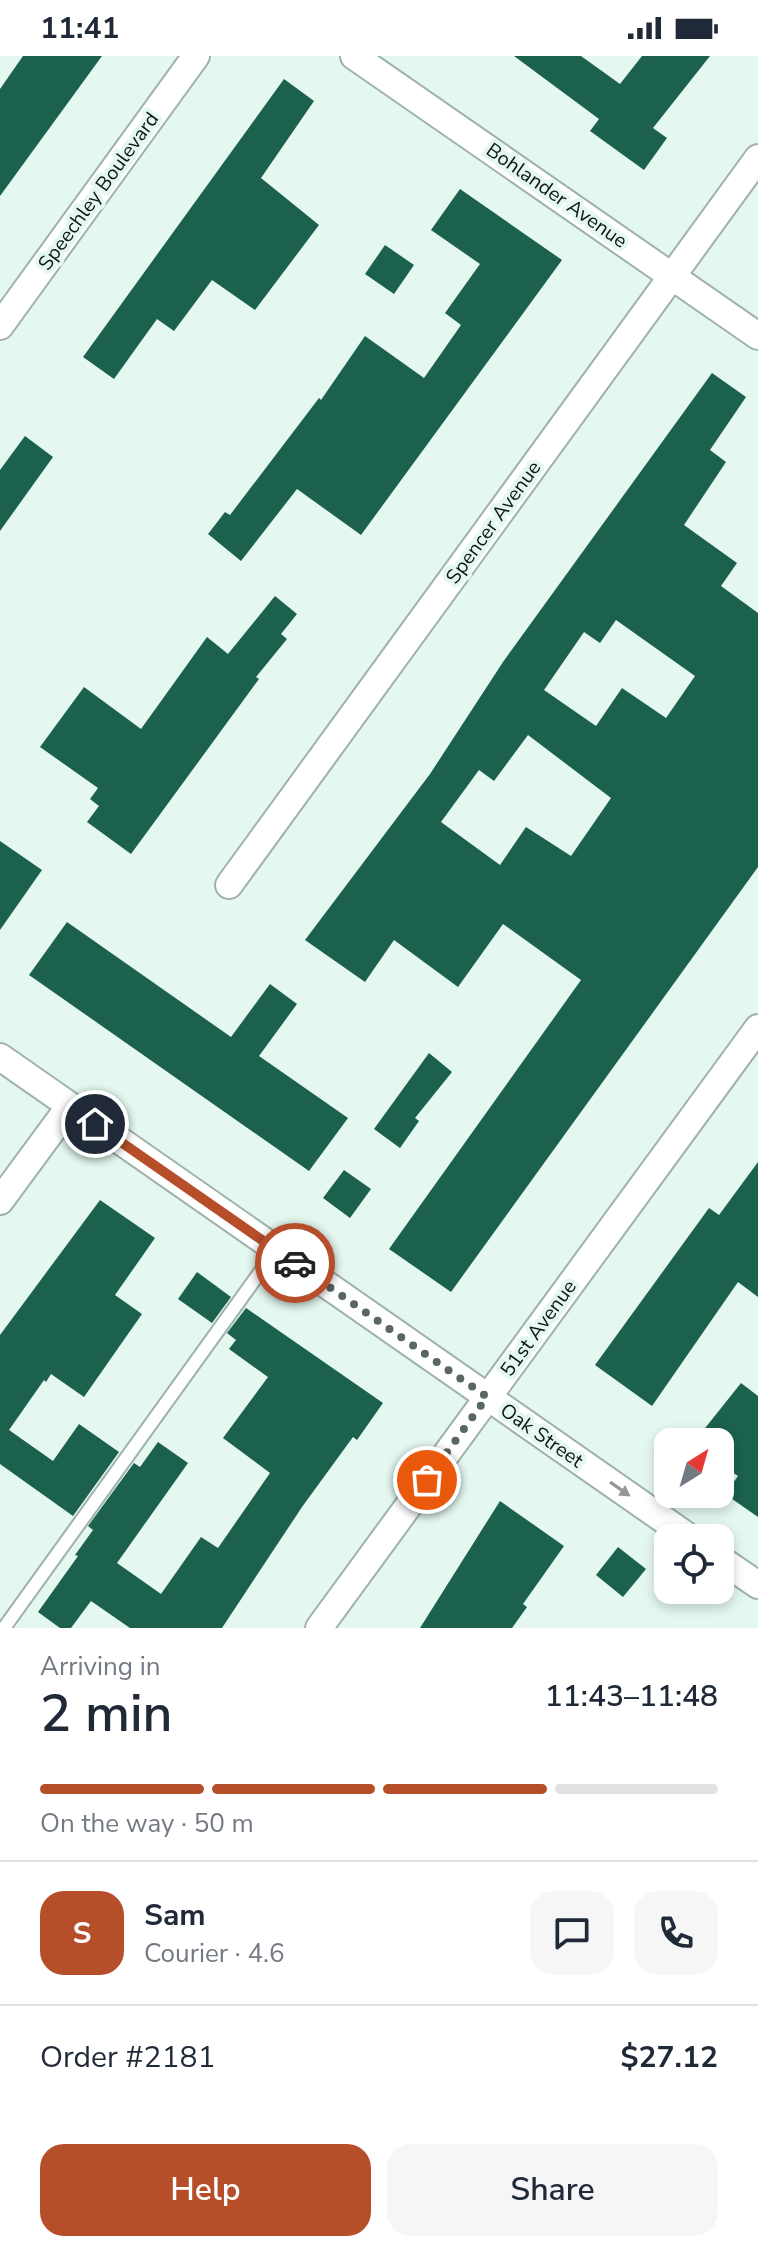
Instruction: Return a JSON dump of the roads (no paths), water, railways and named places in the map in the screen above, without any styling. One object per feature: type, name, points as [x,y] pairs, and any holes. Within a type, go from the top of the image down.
[{"type":"street","name":"Speechley Boulevard","points":[[0,326],[196,56]]},
{"type":"street","name":"Bohlander Avenue","points":[[354,56],[758,336]]},
{"type":"street","name":"Spencer Avenue","points":[[229,885],[758,158]]},
{"type":"street","name":"51st Avenue","points":[[319,1628],[758,1028]]},
{"type":"street","name":"Oak Street","points":[[0,1057],[670,1524]]},
{"type":"street","points":[[0,1201],[70,1106]]},
{"type":"street","points":[[734,1569],[758,1585]]},
{"type":"lane","points":[[4,1628],[276,1250]]}]
